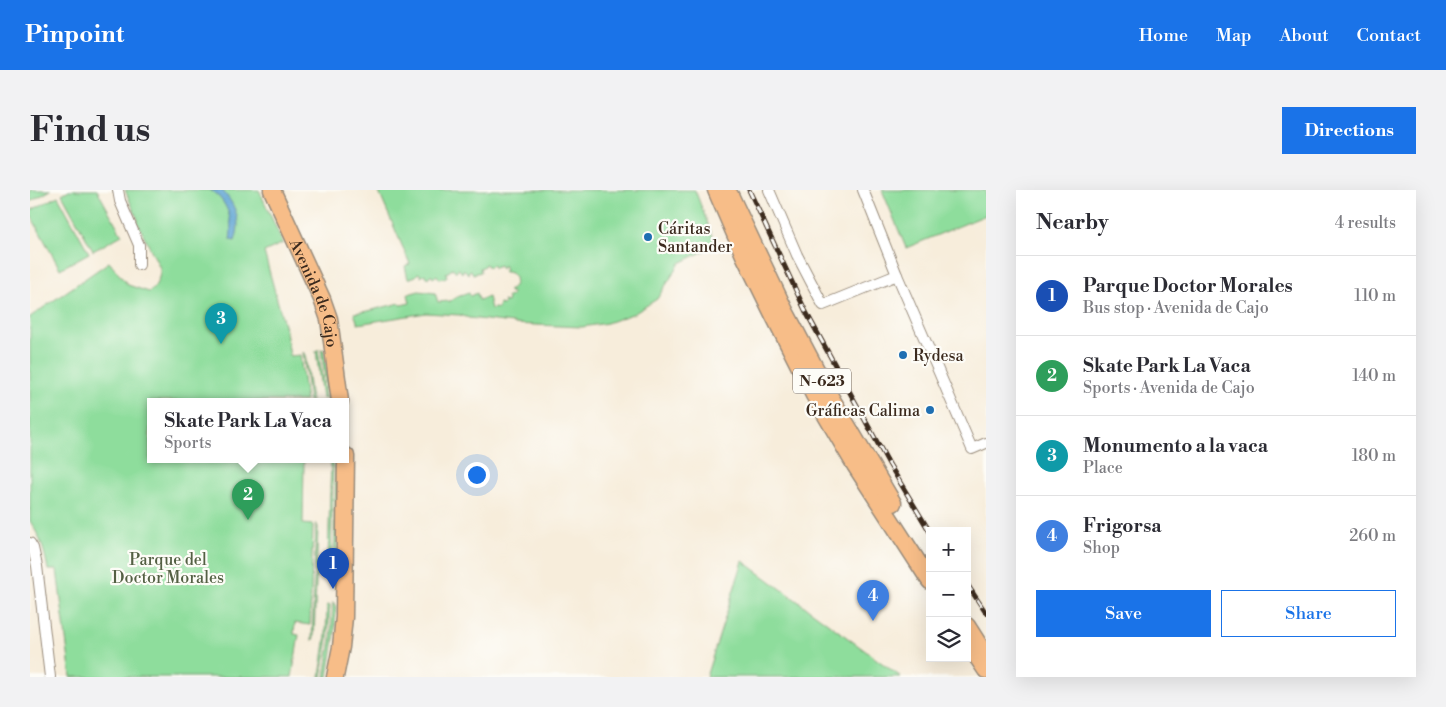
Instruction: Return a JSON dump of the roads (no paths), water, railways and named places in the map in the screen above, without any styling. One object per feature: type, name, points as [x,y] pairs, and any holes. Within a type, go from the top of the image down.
[{"type":"highway","name":"Avenida de Cajo","points":[[272,190],[322,299],[329,319],[340,398]]},
{"type":"highway","name":"N-623","points":[[716,190],[748,264],[814,395],[855,465],[926,575]]},
{"type":"highway","name":"N-623","points":[[728,190],[785,312],[817,372],[926,558]]},
{"type":"highway","points":[[335,677],[344,617],[346,463]]},
{"type":"highway","points":[[971,632],[986,656]]},
{"type":"highway","points":[[971,646],[986,670]]},
{"type":"street","points":[[118,190],[120,201],[139,245],[140,265]]},
{"type":"street","points":[[769,190],[797,255],[823,305],[897,275]]},
{"type":"street","points":[[863,190],[897,275],[972,449],[986,443]]},
{"type":"street","points":[[30,543],[37,566],[50,677]]},
{"type":"water","points":[[210,190],[222,190],[234,208],[238,220],[235,241],[230,240],[230,218],[225,205]]},
{"type":"railway","points":[[749,190],[806,312],[889,464],[927,527]]},
{"type":"railway","points":[[971,590],[986,613]]},
{"type":"place","name":"Cáritas Santander","points":[[648,237]]},
{"type":"place","name":"Monumento a la vaca","points":[[221,344]]},
{"type":"place","name":"Rydesa","points":[[903,355]]},
{"type":"place","name":"Gráficas Calima","points":[[930,410]]},
{"type":"place","name":"Skate Park La Vaca","points":[[248,520]]},
{"type":"place","name":"Parque Doctor Morales","points":[[333,589]]},
{"type":"place","name":"Frigorsa","points":[[873,621]]},
{"type":"park label","name":"Parque del Doctor Morales","points":[[168,568]]}]
